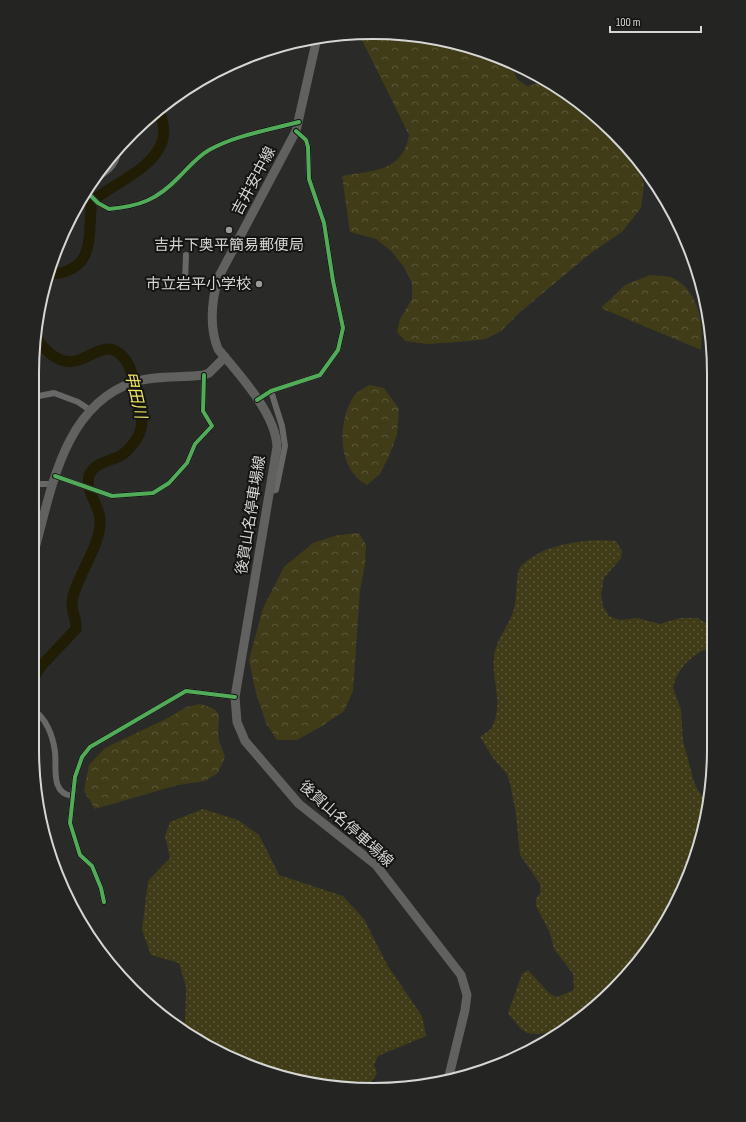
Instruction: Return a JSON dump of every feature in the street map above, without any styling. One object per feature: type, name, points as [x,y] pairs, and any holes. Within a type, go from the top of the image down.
[{"type":"main road","name":"吉井安中線","points":[[225,357],[218,349],[212,333],[215,291],[218,278],[296,131],[316,44]]},
{"type":"main road","points":[[39,534],[54,480],[68,441],[90,410],[112,391],[126,385],[148,379],[204,375],[209,373],[225,357]]},
{"type":"main road","name":"後賀山名停車場線","points":[[225,357],[269,417],[276,437],[277,447],[235,697],[237,722],[245,741],[299,804],[376,865],[461,975],[467,995],[465,1010],[449,1074]]},
{"type":"street","points":[[90,195],[98,203],[109,209],[149,202],[174,182],[196,160],[208,151],[231,140],[299,122]]},
{"type":"street","points":[[257,400],[271,391],[320,375],[338,350],[343,328],[333,281],[324,223],[309,179],[308,147],[306,140],[296,131]]},
{"type":"street","points":[[107,172],[116,163],[118,158]]},
{"type":"street","points":[[185,281],[186,255]]},
{"type":"street","points":[[39,483],[54,480],[83,486],[98,492],[118,497],[153,493],[169,483],[187,463],[195,444],[212,426],[203,411],[204,375]]},
{"type":"street","points":[[269,491],[276,490],[285,446],[282,426],[271,391]]},
{"type":"street","points":[[39,396],[54,393],[78,402],[90,410]]},
{"type":"street","points":[[104,902],[101,888],[92,866],[80,855],[71,830],[70,815],[72,796],[75,777],[82,757],[90,747],[186,691],[235,697]]},
{"type":"street","points":[[39,714],[42,716],[51,735],[55,751],[57,785],[62,792],[72,796]]},
{"type":"green space","points":[[373,39],[417,42],[459,50],[513,69],[517,79],[527,86],[539,83],[559,95],[609,137],[640,173],[644,185],[641,208],[622,232],[591,253],[519,313],[501,331],[486,339],[459,342],[427,344],[405,341],[397,332],[400,319],[412,299],[412,283],[404,267],[391,251],[376,239],[350,232],[342,176],[384,168],[393,163],[400,157],[409,135],[362,40]]},
{"type":"green space","points":[[650,275],[666,276],[675,279],[690,293],[695,301],[700,320],[701,350],[601,308],[625,285]]},
{"type":"green space","points":[[369,385],[384,388],[399,409],[397,435],[389,456],[380,474],[367,485],[357,478],[345,457],[343,431],[348,406],[355,394]]},
{"type":"green space","points":[[359,533],[366,545],[365,564],[360,590],[353,691],[344,711],[322,726],[297,740],[277,740],[266,723],[256,693],[249,660],[263,608],[284,567],[313,543],[338,535]]},
{"type":"green space","points":[[598,540],[616,541],[622,551],[621,558],[604,578],[601,594],[603,606],[609,616],[620,620],[638,618],[660,624],[680,618],[698,618],[707,624],[707,649],[698,653],[687,662],[678,674],[673,688],[681,710],[683,741],[694,782],[703,797],[696,835],[682,877],[673,897],[651,935],[624,969],[593,1000],[559,1027],[550,1032],[537,1034],[527,1033],[521,1029],[508,1013],[522,974],[528,970],[550,994],[557,997],[574,990],[573,974],[554,949],[550,933],[536,906],[536,899],[540,893],[540,884],[520,855],[516,814],[507,774],[493,758],[480,737],[491,729],[495,719],[497,710],[497,692],[494,675],[495,650],[514,609],[520,567],[537,554],[556,546]]},
{"type":"green space","points":[[200,704],[215,710],[219,716],[219,739],[225,757],[218,773],[205,781],[178,785],[95,809],[84,791],[89,765],[105,748],[172,716],[186,707]]},
{"type":"green space","points":[[203,809],[238,820],[259,835],[279,875],[343,896],[364,919],[388,966],[422,1016],[426,1036],[378,1056],[374,1065],[377,1073],[371,1083],[329,1080],[287,1072],[245,1058],[225,1049],[185,1026],[186,987],[179,963],[151,955],[142,930],[148,881],[170,858],[165,836],[170,822]]},
{"type":"waterway","name":"申田川","points":[[55,273],[66,271],[77,266],[83,258],[89,237],[92,201],[132,175],[157,152],[164,134],[161,116]]},
{"type":"waterway","name":"申田川","points":[[39,670],[76,629],[76,622],[72,609],[74,592],[97,540],[100,519],[90,493],[88,482],[89,476],[97,466],[124,454],[139,434],[142,423],[142,417],[131,372],[127,362],[118,352],[112,349],[100,350],[82,359],[69,362],[57,358],[46,350],[41,343]]},
{"type":"cycle path","points":[[90,195],[98,203],[109,209],[139,204],[155,196],[171,185],[197,159],[209,150],[230,140],[299,122]]},
{"type":"cycle path","points":[[257,400],[271,391],[320,375],[338,350],[343,328],[333,281],[324,223],[309,179],[308,147],[306,140],[296,131]]},
{"type":"cycle path","points":[[55,476],[112,496],[153,493],[169,483],[187,463],[195,444],[212,426],[203,411],[204,375]]},
{"type":"cycle path","points":[[104,902],[101,888],[92,866],[80,855],[70,823],[75,777],[82,757],[90,747],[186,691],[235,697]]},
{"type":"place","name":"吉井下奥平簡易郵便局","points":[[229,230]]},
{"type":"place","name":"市立岩平小学校","points":[[259,284]]}]
